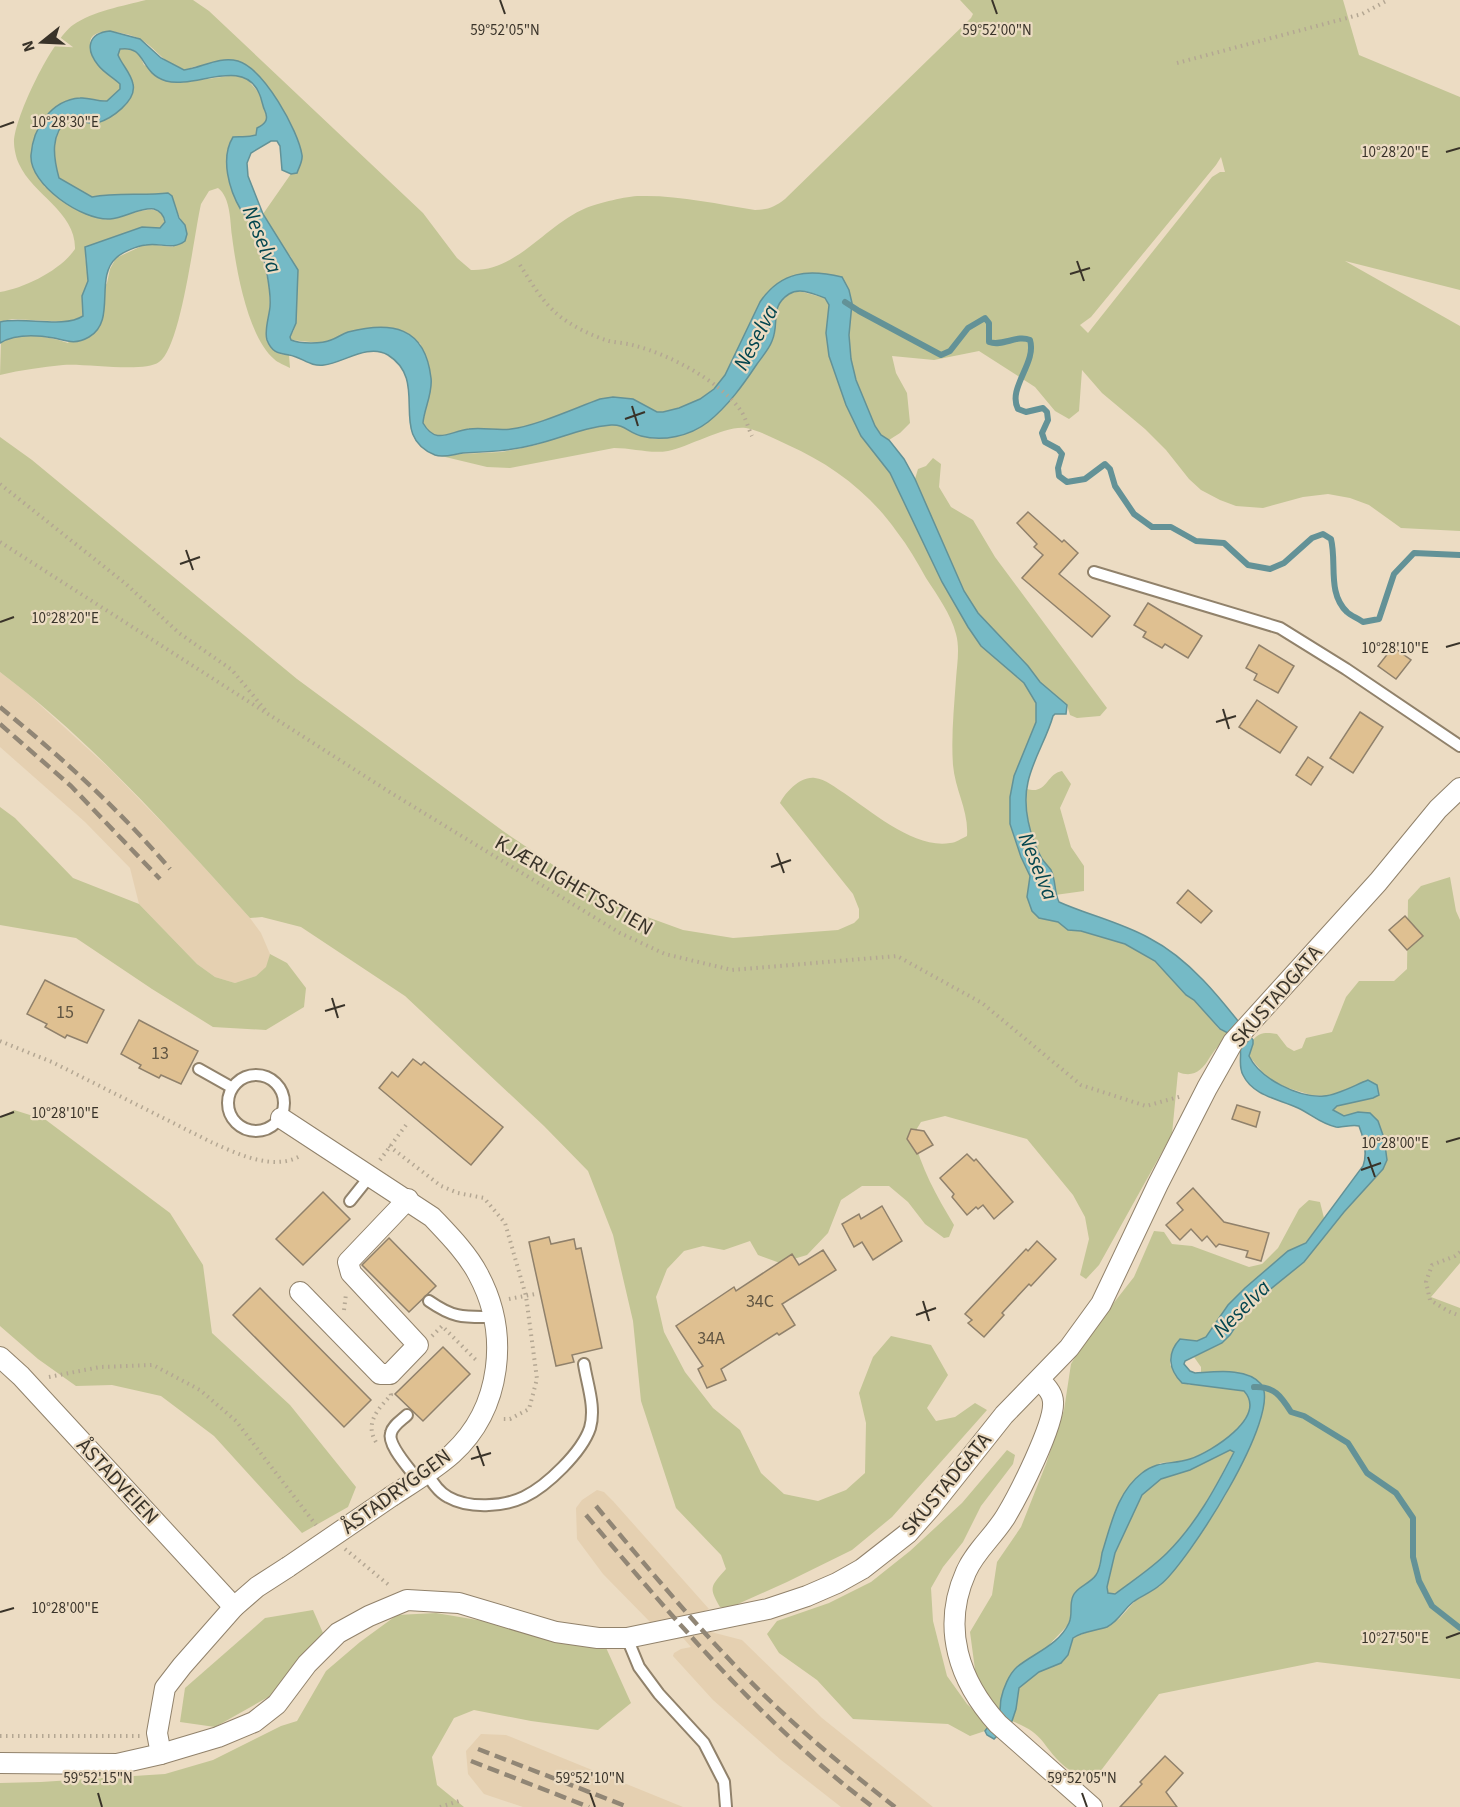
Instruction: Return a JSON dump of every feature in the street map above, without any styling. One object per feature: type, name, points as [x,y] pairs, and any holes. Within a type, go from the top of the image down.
[{"type":"street","name":"SKUSTADGATA","points":[[0,1763],[117,1764],[162,1754],[218,1737],[254,1722],[277,1704],[307,1664],[338,1633],[369,1616],[407,1600],[459,1603],[556,1632],[598,1638],[627,1638],[768,1609],[807,1596],[862,1569],[908,1533],[1004,1415],[1069,1348],[1101,1304],[1158,1184],[1233,1042],[1378,882],[1438,809],[1460,788]]},
{"type":"street","name":"ÅSTADRYGGEN","points":[[162,1754],[157,1733],[165,1688],[234,1607],[257,1587],[453,1453],[481,1417],[496,1379],[497,1357],[492,1310],[478,1273],[451,1238],[432,1217],[408,1199],[281,1118]]},
{"type":"street","points":[[300,1293],[380,1374],[385,1376],[390,1374],[418,1345],[348,1268],[351,1258],[408,1199]]},
{"type":"street","name":"ÅSTADVEIEN","points":[[0,1357],[21,1376],[234,1607]]},
{"type":"street","points":[[1039,1380],[1047,1386],[1053,1403],[1043,1441],[1005,1518],[966,1571],[956,1611],[955,1638],[958,1661],[975,1695],[987,1712],[1008,1734],[1092,1807]]},
{"type":"lane","points":[[1094,572],[1280,628],[1346,669],[1460,746]]},
{"type":"lane","points":[[199,1069],[231,1087]]},
{"type":"lane","points":[[251,1075],[269,1078],[279,1086],[285,1104],[281,1118],[274,1126],[259,1132],[246,1131],[233,1121],[228,1111],[227,1100],[231,1087],[239,1080],[251,1075]]},
{"type":"lane","points":[[350,1200],[370,1176]]},
{"type":"lane","points":[[429,1301],[454,1316],[492,1310]]},
{"type":"lane","points":[[407,1414],[390,1434],[391,1443],[422,1476],[447,1497],[469,1504],[493,1505],[524,1497],[566,1466],[590,1428],[592,1408],[584,1364]]},
{"type":"lane","points":[[627,1638],[639,1667],[652,1685],[704,1743],[724,1782],[726,1807]]},
{"type":"path","points":[[1177,63],[1362,14],[1388,0]]},
{"type":"path","points":[[520,265],[537,293],[556,313],[569,322],[607,340],[637,346],[678,363],[711,382],[735,403],[752,436]]},
{"type":"path","points":[[0,484],[126,584],[179,633],[232,670],[268,714]]},
{"type":"path","name":"KJÆRLIGHETSSTIEN","points":[[0,542],[398,797],[620,933],[665,954],[732,970],[897,956],[982,1003],[1081,1085],[1146,1106],[1207,1088]]},
{"type":"path","points":[[0,1041],[52,1062],[211,1143],[236,1153],[267,1162],[294,1160],[321,1144]]},
{"type":"path","points":[[370,1176],[406,1125]]},
{"type":"path","points":[[1460,1252],[1432,1265],[1426,1282],[1430,1300],[1460,1316]]},
{"type":"path","points":[[342,1335],[348,1268]]},
{"type":"path","points":[[492,1310],[535,1294]]},
{"type":"path","points":[[418,1345],[425,1343],[442,1326],[496,1379]]},
{"type":"path","points":[[21,1376],[54,1377],[100,1367],[153,1365],[200,1390],[236,1421],[318,1526]]},
{"type":"path","points":[[344,1548],[407,1600]]},
{"type":"path","points":[[0,1736],[141,1736],[157,1733]]},
{"type":"path","points":[[440,1807],[462,1800]]},
{"type":"shaded area","points":[[0,672],[27,693],[109,768],[250,918],[261,933],[270,954],[267,967],[256,976],[235,983],[215,977],[197,964],[139,904],[130,868],[85,822],[0,747]]},
{"type":"shaded area","points":[[597,1490],[604,1492],[613,1501],[709,1609],[696,1615],[711,1632],[742,1640],[822,1718],[933,1807],[841,1807],[781,1760],[713,1700],[673,1656],[681,1649],[691,1647],[669,1622],[652,1624],[603,1574],[577,1539],[576,1508],[582,1500]]},
{"type":"shaded area","points":[[481,1734],[506,1735],[683,1807],[523,1807],[484,1794],[468,1774],[466,1751]]},
{"type":"green space","points":[[146,0],[193,0],[209,11],[423,213],[457,258],[471,270],[487,269],[503,264],[571,216],[591,206],[620,198],[669,197],[755,210],[767,209],[778,204],[971,18],[973,14],[960,0],[1343,0],[1359,55],[1460,97],[1460,290],[1345,261],[1460,326],[1460,531],[1401,528],[1369,505],[1350,498],[1328,494],[1303,497],[1263,508],[1236,506],[1201,490],[1166,450],[1102,393],[1082,370],[1079,411],[1069,419],[1055,411],[1035,387],[979,351],[934,360],[892,356],[896,373],[907,393],[910,423],[889,440],[881,435],[875,426],[856,380],[851,359],[842,277],[760,302],[725,375],[714,389],[700,399],[679,408],[657,412],[613,397],[600,399],[544,421],[521,427],[462,430],[438,436],[428,430],[423,423],[431,380],[420,343],[345,333],[320,343],[291,340],[298,283],[291,257],[263,214],[302,158],[290,124],[265,84],[257,75],[226,69],[197,66],[184,70],[179,69],[138,38],[116,32],[99,33],[90,41],[91,49],[97,60],[120,84],[120,89],[107,101],[81,98],[56,106],[44,186],[72,206],[94,217],[110,219],[155,210],[161,214],[165,222],[160,228],[90,245],[85,254],[88,281],[82,296],[83,316],[69,322],[12,319],[0,322],[0,292],[20,287],[42,277],[61,264],[75,249],[69,224],[25,175],[17,159],[14,142],[16,130],[36,79],[55,46],[73,25],[99,13]],"holes":[[[1221,157],[1225,172],[1212,177],[1088,333],[1080,325],[1091,317]]]},
{"type":"green space","points":[[124,48],[137,53],[144,65],[178,83],[236,75],[247,79],[259,93],[267,117],[266,122],[257,129],[256,135],[247,138],[240,136],[226,159],[229,181],[237,202],[252,224],[258,240],[269,286],[270,305],[267,329],[279,354],[289,355],[290,368],[276,360],[265,349],[250,319],[237,266],[228,204],[218,188],[209,191],[201,204],[180,314],[167,352],[159,362],[141,367],[63,365],[0,375],[1,341],[34,336],[68,343],[107,283],[110,269],[116,258],[146,244],[173,247],[185,225],[168,193],[92,197],[59,178],[55,162],[55,146],[63,124],[69,118],[85,123],[97,123],[127,103],[133,83],[118,55],[120,49]]},
{"type":"green space","points":[[799,291],[825,298],[829,305],[826,333],[829,356],[846,405],[861,436],[890,473],[942,582],[981,646],[1024,683],[1036,703],[1036,722],[1014,776],[1010,797],[1021,857],[1030,876],[1027,897],[1039,918],[1058,922],[1068,930],[1081,931],[1125,944],[1155,961],[1219,1029],[1228,1033],[1197,1072],[1183,1074],[1178,1072],[1172,1134],[1099,1265],[1086,1279],[1080,1275],[1089,1239],[1085,1217],[1073,1195],[1027,1139],[945,1116],[921,1122],[913,1135],[930,1181],[954,1225],[949,1237],[944,1238],[925,1224],[908,1202],[889,1186],[862,1186],[841,1200],[828,1233],[807,1255],[780,1263],[758,1255],[750,1241],[724,1250],[703,1246],[684,1251],[667,1269],[656,1297],[664,1332],[685,1372],[713,1408],[740,1430],[761,1473],[784,1494],[818,1501],[846,1490],[865,1473],[866,1423],[859,1393],[873,1357],[891,1336],[931,1345],[948,1375],[927,1408],[936,1421],[955,1417],[975,1403],[987,1410],[892,1517],[852,1550],[729,1608],[720,1607],[713,1591],[714,1583],[726,1569],[721,1555],[676,1508],[641,1401],[633,1321],[613,1235],[588,1171],[544,1126],[405,996],[301,927],[262,917],[250,918],[131,789],[67,728],[0,672],[0,437],[32,460],[297,679],[503,831],[571,877],[639,914],[683,930],[733,938],[838,930],[854,923],[859,918],[859,909],[853,894],[780,803],[799,782],[815,778],[826,782],[894,827],[923,840],[952,843],[967,836],[966,818],[953,765],[952,744],[958,651],[956,634],[951,619],[909,548],[886,518],[862,492],[819,461],[762,433],[746,428],[729,430],[668,451],[614,448],[510,468],[487,467],[437,455],[502,452],[536,445],[573,432],[613,424],[624,426],[639,436],[656,439],[722,410],[739,390],[772,342],[775,332],[774,319],[779,303],[790,293]]},
{"type":"green space","points":[[933,458],[941,464],[939,487],[951,507],[973,520],[995,557],[1107,708],[1100,716],[1077,718],[1070,715],[1067,705],[1040,682],[978,613],[964,591],[915,479],[918,469],[926,466]]},
{"type":"green space","points":[[1062,771],[1071,784],[1060,808],[1071,847],[1084,866],[1084,891],[1055,895],[1051,871],[1043,861],[1031,835],[1025,804],[1027,789],[1034,790],[1043,787],[1053,776]]},
{"type":"green space","points":[[0,807],[15,818],[73,878],[139,904],[197,964],[215,977],[235,983],[256,976],[266,967],[270,954],[287,963],[306,988],[304,1007],[266,1030],[213,1027],[76,938],[0,925]]},
{"type":"green space","points":[[1450,877],[1456,911],[1460,920],[1460,1263],[1431,1297],[1460,1308],[1460,1679],[1317,1662],[1159,1694],[1093,1781],[1066,1767],[1037,1735],[1012,1721],[1019,1688],[1039,1672],[1052,1667],[1068,1655],[1073,1638],[1119,1619],[1135,1601],[1160,1586],[1225,1496],[1259,1420],[1264,1391],[1260,1383],[1242,1373],[1201,1372],[1201,1367],[1194,1357],[1222,1343],[1257,1300],[1304,1262],[1344,1212],[1383,1169],[1381,1132],[1370,1113],[1341,1115],[1332,1110],[1337,1106],[1325,1096],[1311,1095],[1268,1079],[1249,1056],[1253,1040],[1261,1034],[1273,1033],[1277,1034],[1287,1047],[1294,1051],[1302,1048],[1306,1038],[1332,1032],[1346,997],[1359,981],[1394,981],[1407,969],[1408,900],[1421,886]]},
{"type":"green space","points":[[14,1110],[46,1120],[170,1213],[203,1265],[212,1333],[290,1405],[356,1487],[348,1507],[302,1533],[214,1436],[161,1396],[112,1385],[76,1386],[38,1359],[0,1326],[0,1118]]},
{"type":"green space","points":[[1309,1200],[1320,1202],[1324,1218],[1306,1243],[1288,1251],[1245,1288],[1228,1305],[1206,1337],[1197,1341],[1180,1339],[1171,1354],[1170,1365],[1189,1385],[1244,1391],[1251,1403],[1244,1421],[1227,1438],[1196,1457],[1185,1461],[1160,1463],[1102,1554],[1097,1575],[1074,1593],[1069,1624],[1045,1649],[1017,1667],[1000,1712],[976,1677],[970,1632],[992,1595],[997,1562],[1021,1527],[1046,1464],[1064,1410],[1071,1364],[1087,1337],[1134,1277],[1154,1231],[1164,1232],[1172,1244],[1192,1246],[1249,1267],[1262,1264],[1278,1248],[1299,1209]]},
{"type":"green space","points":[[1007,1450],[1015,1455],[1013,1464],[981,1506],[963,1542],[943,1567],[931,1588],[933,1621],[947,1676],[967,1704],[989,1725],[985,1731],[970,1736],[948,1724],[853,1719],[817,1680],[779,1653],[767,1634],[777,1621],[829,1603],[871,1582],[910,1551],[962,1503]]},
{"type":"green space","points":[[1230,1450],[1234,1451],[1212,1492],[1177,1542],[1141,1575],[1115,1594],[1108,1593],[1107,1587],[1115,1553],[1142,1495],[1161,1479],[1190,1470]]},
{"type":"green space","points":[[313,1610],[323,1633],[270,1696],[215,1727],[180,1722],[185,1688],[265,1618]]},
{"type":"green space","points":[[436,1613],[603,1641],[631,1703],[598,1730],[474,1710],[454,1718],[432,1757],[437,1785],[464,1807],[0,1807],[0,1783],[165,1774],[213,1760],[281,1726],[297,1721],[326,1671],[397,1615]]},
{"type":"water","name":"Neselva","points":[[110,31],[140,39],[161,58],[184,70],[217,61],[238,61],[248,66],[269,88],[294,131],[302,160],[297,173],[291,174],[282,170],[280,146],[277,141],[271,141],[251,153],[247,163],[248,176],[263,214],[298,270],[296,323],[290,337],[291,340],[305,343],[322,342],[348,332],[378,327],[403,331],[422,347],[427,361],[431,384],[423,423],[428,430],[438,436],[469,429],[521,427],[544,421],[600,399],[613,397],[633,399],[657,412],[679,408],[700,399],[714,389],[725,375],[760,302],[777,284],[786,278],[807,273],[842,277],[849,290],[852,303],[849,335],[851,359],[856,380],[875,426],[904,459],[964,591],[978,613],[1040,682],[1067,705],[1066,714],[1053,716],[1030,773],[1026,792],[1031,832],[1042,859],[1053,874],[1059,902],[1138,932],[1179,958],[1206,983],[1253,1040],[1249,1056],[1254,1064],[1281,1085],[1303,1094],[1324,1096],[1341,1092],[1368,1080],[1377,1085],[1379,1095],[1337,1106],[1333,1110],[1344,1116],[1358,1112],[1370,1113],[1378,1121],[1384,1138],[1387,1160],[1383,1169],[1344,1212],[1304,1262],[1257,1300],[1222,1343],[1185,1361],[1184,1364],[1195,1373],[1239,1373],[1261,1384],[1264,1400],[1259,1425],[1229,1488],[1190,1549],[1160,1585],[1133,1602],[1111,1625],[1073,1638],[1068,1655],[1061,1663],[1039,1672],[1019,1688],[1012,1721],[994,1739],[985,1731],[999,1713],[1002,1695],[1009,1678],[1017,1667],[1053,1643],[1065,1631],[1070,1620],[1072,1599],[1098,1570],[1112,1520],[1121,1499],[1133,1481],[1154,1466],[1190,1459],[1211,1449],[1234,1432],[1249,1412],[1249,1401],[1244,1391],[1182,1383],[1172,1367],[1171,1355],[1180,1339],[1197,1341],[1206,1337],[1228,1305],[1245,1288],[1288,1251],[1306,1243],[1363,1166],[1365,1146],[1359,1126],[1331,1126],[1253,1088],[1243,1075],[1240,1047],[1194,1000],[1186,995],[1155,961],[1125,944],[1081,931],[1068,930],[1058,922],[1039,918],[1032,911],[1027,897],[1030,876],[1010,824],[1010,797],[1014,776],[1036,722],[1036,703],[1024,683],[981,646],[968,627],[942,582],[890,473],[861,436],[846,405],[829,356],[826,333],[829,305],[825,298],[798,291],[783,299],[777,310],[774,334],[767,350],[729,402],[708,422],[693,431],[667,438],[649,438],[611,425],[591,428],[516,449],[435,455],[421,446],[413,435],[407,379],[400,366],[388,355],[372,351],[364,352],[331,364],[319,365],[276,352],[267,340],[270,295],[262,249],[253,224],[241,210],[233,193],[227,164],[229,145],[233,137],[256,135],[257,128],[266,119],[260,95],[252,82],[230,75],[191,81],[166,81],[151,72],[135,51],[120,49],[118,55],[133,84],[131,97],[122,108],[103,121],[90,123],[69,118],[63,124],[55,146],[55,162],[59,178],[92,197],[168,193],[172,196],[179,218],[185,225],[187,234],[185,241],[171,246],[151,244],[142,246],[116,258],[106,277],[102,321],[89,337],[71,342],[26,336],[0,343],[0,322],[20,320],[65,322],[83,316],[82,296],[88,281],[85,247],[142,227],[160,228],[165,222],[162,214],[154,209],[110,219],[86,214],[73,208],[48,189],[33,166],[31,155],[35,135],[45,117],[52,110],[60,104],[80,98],[107,101],[120,89],[120,84],[100,68],[91,53],[93,38]],"holes":[[[1230,1450],[1234,1452],[1204,1506],[1177,1542],[1141,1575],[1115,1594],[1108,1593],[1107,1587],[1115,1553],[1142,1495],[1161,1479],[1190,1470]]]},
{"type":"building","points":[[1028,512],[1078,553],[1059,574],[1110,616],[1092,637],[1022,578],[1043,555],[1034,547],[1037,544],[1017,523]]},
{"type":"building","points":[[1148,603],[1202,636],[1188,658],[1165,644],[1162,648],[1143,637],[1146,632],[1134,625]]},
{"type":"building","points":[[1259,645],[1294,666],[1278,693],[1254,680],[1257,674],[1246,668]]},
{"type":"building","points":[[1393,647],[1411,660],[1396,679],[1378,666]]},
{"type":"building","points":[[1257,700],[1297,727],[1280,753],[1239,727]]},
{"type":"building","points":[[1360,712],[1383,727],[1353,773],[1330,758]]},
{"type":"building","points":[[1308,757],[1323,767],[1311,785],[1296,775]]},
{"type":"building","points":[[1188,890],[1212,911],[1201,923],[1177,903]]},
{"type":"building","points":[[1405,916],[1423,936],[1407,950],[1389,930]]},
{"type":"building","points":[[45,980],[104,1010],[87,1043],[67,1035],[65,1038],[45,1027],[47,1024],[27,1014]]},
{"type":"building","points":[[139,1020],[198,1051],[181,1084],[161,1075],[159,1078],[139,1068],[141,1065],[121,1054]]},
{"type":"building","points":[[413,1059],[421,1065],[424,1062],[503,1127],[471,1165],[379,1088],[392,1072],[398,1077]]},
{"type":"building","points":[[1237,1105],[1260,1112],[1256,1127],[1232,1119]]},
{"type":"building","points":[[911,1129],[924,1131],[933,1145],[917,1154],[907,1139]]},
{"type":"building","points":[[967,1154],[974,1161],[976,1159],[1013,1202],[994,1219],[983,1205],[978,1209],[976,1207],[967,1215],[952,1197],[954,1194],[940,1178]]},
{"type":"building","points":[[1193,1188],[1224,1222],[1269,1233],[1261,1261],[1246,1257],[1248,1251],[1219,1244],[1216,1247],[1207,1236],[1202,1241],[1191,1229],[1180,1240],[1166,1225],[1183,1210],[1177,1203]]},
{"type":"building","points":[[323,1192],[350,1219],[303,1265],[276,1239]]},
{"type":"building","points":[[882,1206],[902,1241],[873,1260],[862,1242],[854,1247],[842,1224],[859,1214],[861,1219]]},
{"type":"building","points":[[549,1237],[551,1244],[574,1239],[576,1249],[581,1248],[602,1348],[572,1355],[574,1362],[556,1366],[529,1242]]},
{"type":"building","points":[[389,1238],[436,1286],[409,1312],[362,1265]]},
{"type":"building","points":[[1037,1241],[1056,1259],[1002,1313],[1004,1315],[984,1337],[968,1323],[972,1320],[965,1314],[1026,1249],[1028,1251]]},
{"type":"building","points":[[823,1250],[836,1270],[782,1304],[795,1325],[779,1335],[777,1333],[721,1369],[726,1380],[707,1388],[698,1369],[703,1366],[676,1326],[734,1287],[736,1291],[792,1254],[799,1265]]},
{"type":"building","points":[[260,1288],[371,1400],[344,1427],[233,1315]]},
{"type":"building","points":[[443,1347],[470,1374],[423,1421],[395,1394]]},
{"type":"building","points":[[1165,1756],[1183,1773],[1166,1792],[1177,1807],[1120,1807],[1142,1784],[1140,1782]]},
{"type":"waterway","points":[[845,302],[941,355],[950,351],[968,328],[985,318],[989,323],[989,342],[999,343],[1020,338],[1030,340],[1030,358],[1016,393],[1016,401],[1018,409],[1026,412],[1043,408],[1047,412],[1048,420],[1042,433],[1045,442],[1062,454],[1058,468],[1059,476],[1067,482],[1085,479],[1105,464],[1110,469],[1115,486],[1134,514],[1152,527],[1171,527],[1196,541],[1224,543],[1248,565],[1270,569],[1284,563],[1312,538],[1323,534],[1331,539],[1337,596],[1347,612],[1363,622],[1379,619],[1394,574],[1414,553],[1460,555]]},
{"type":"waterway","points":[[1254,1387],[1272,1390],[1291,1412],[1304,1416],[1348,1443],[1367,1473],[1396,1493],[1413,1518],[1413,1557],[1419,1581],[1432,1606],[1460,1628]]},
{"type":"railway","points":[[0,707],[89,784],[170,869]]},
{"type":"railway","points":[[0,724],[71,786],[160,879]]},
{"type":"railway","points":[[596,1506],[652,1573],[750,1681],[821,1747],[895,1807]]},
{"type":"railway","points":[[586,1515],[686,1631],[757,1706],[833,1775],[873,1807]]},
{"type":"railway","points":[[478,1749],[628,1807]]},
{"type":"railway","points":[[471,1761],[589,1807]]}]
